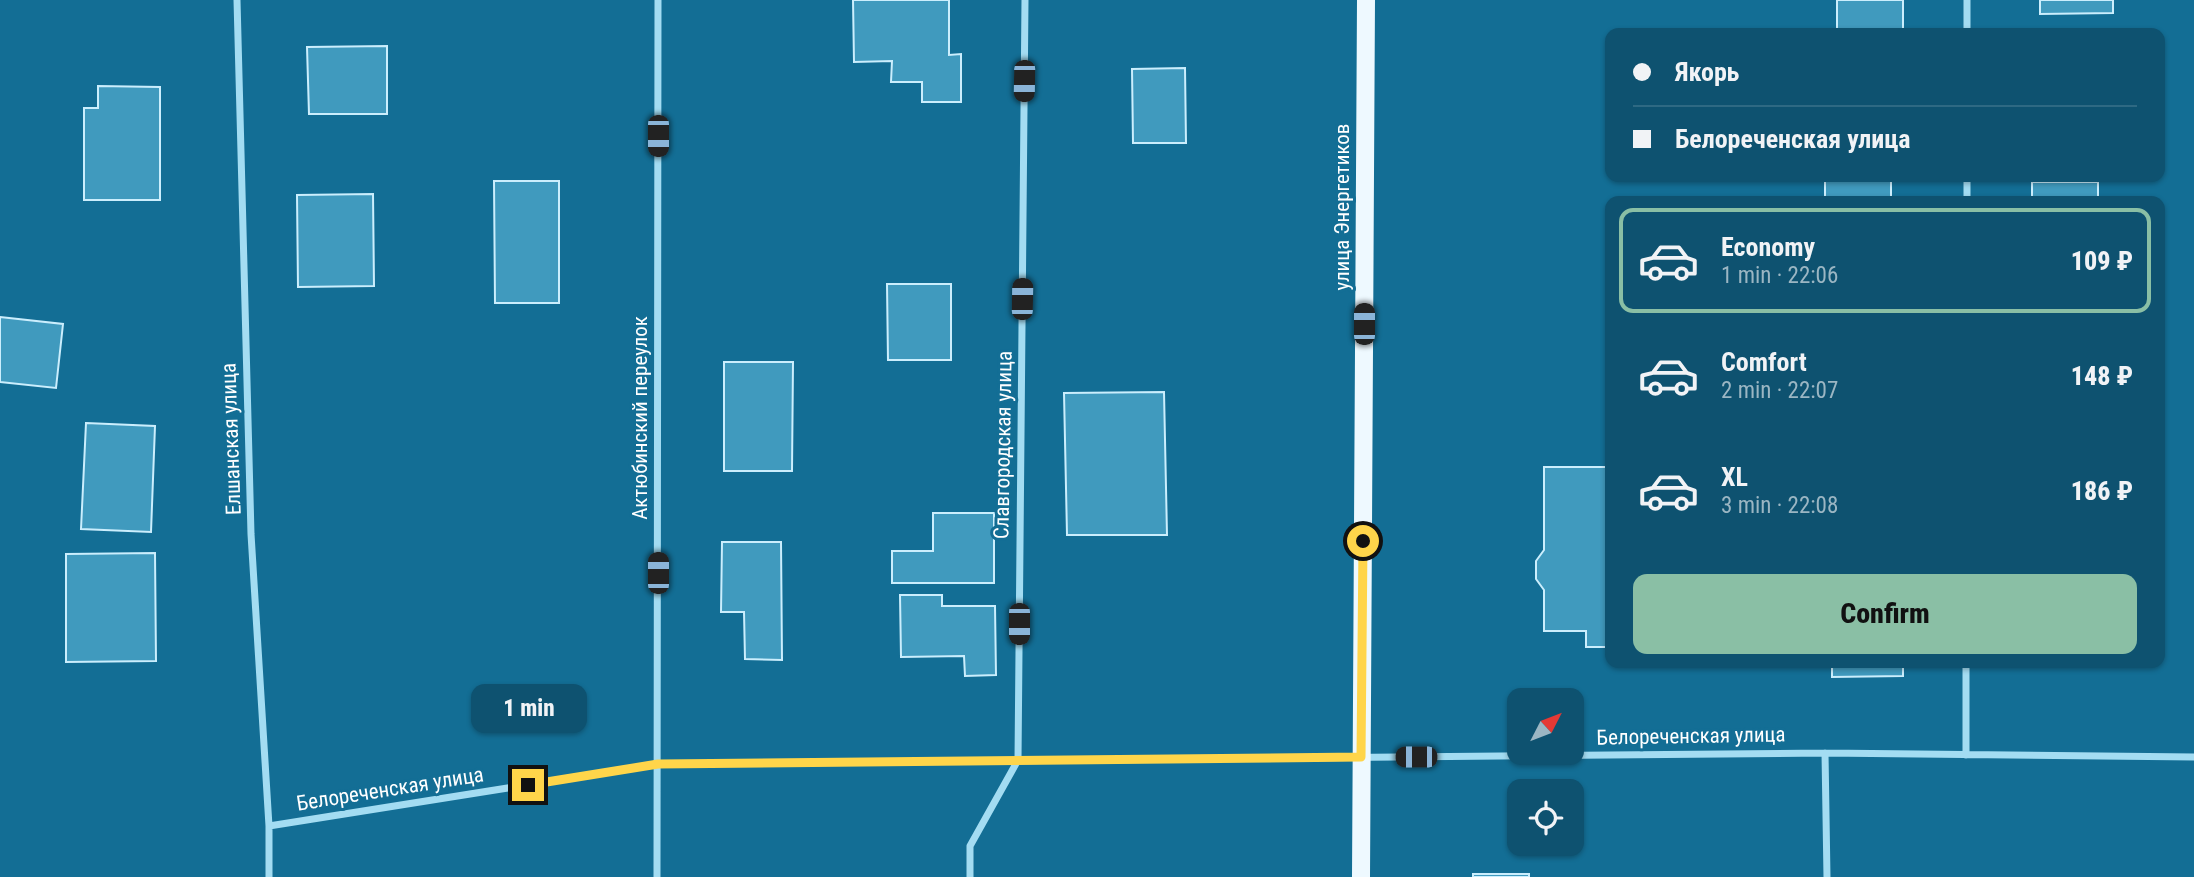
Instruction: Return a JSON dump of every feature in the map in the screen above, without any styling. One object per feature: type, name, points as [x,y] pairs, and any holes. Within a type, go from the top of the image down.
[{"type":"main road","name":"улица Энергетиков","points":[[1361,877],[1366,0]]},
{"type":"street","name":"Елшанская улица","points":[[237,0],[251,534],[269,826],[269,877]]},
{"type":"street","name":"Актюбинский переулок","points":[[657,877],[658,0]]},
{"type":"street","name":"Славгородская улица","points":[[970,877],[970,846],[1018,760],[1025,0]]},
{"type":"street","points":[[1967,0],[1967,28]]},
{"type":"street","points":[[1966,668],[1966,755]]},
{"type":"street","name":"Белореченская улица","points":[[269,826],[658,764],[1825,753],[2194,757]]},
{"type":"street","points":[[1825,753],[1827,877]]},
{"type":"building","points":[[853,0],[949,0],[949,55],[961,54],[961,102],[922,102],[922,82],[891,82],[892,61],[854,62]]},
{"type":"building","points":[[1837,0],[1903,0],[1903,28],[1837,28]]},
{"type":"building","points":[[2040,0],[2113,0],[2113,13],[2040,14]]},
{"type":"building","points":[[387,46],[387,114],[309,114],[307,47]]},
{"type":"building","points":[[1185,68],[1186,143],[1133,143],[1132,69]]},
{"type":"building","points":[[98,86],[160,87],[160,200],[84,200],[84,108],[98,108]]},
{"type":"building","points":[[494,181],[559,181],[559,303],[495,303]]},
{"type":"building","points":[[1825,182],[1891,182],[1891,196],[1825,196]]},
{"type":"building","points":[[2032,182],[2098,182],[2098,196],[2032,196]]},
{"type":"building","points":[[373,194],[374,286],[298,287],[297,195]]},
{"type":"building","points":[[887,284],[951,284],[951,360],[888,360]]},
{"type":"building","points":[[0,317],[63,324],[56,388],[0,382]]},
{"type":"building","points":[[724,362],[793,362],[792,471],[724,471]]},
{"type":"building","points":[[1164,392],[1167,535],[1067,535],[1064,393]]},
{"type":"building","points":[[86,423],[155,426],[151,532],[81,529]]},
{"type":"building","points":[[1544,467],[1605,467],[1605,647],[1586,647],[1586,631],[1544,631],[1544,590],[1536,579],[1536,561],[1544,550]]},
{"type":"building","points":[[933,513],[994,513],[994,583],[892,583],[892,551],[933,551]]},
{"type":"building","points":[[722,542],[781,542],[782,660],[745,659],[744,612],[721,612]]},
{"type":"building","points":[[155,553],[156,661],[66,662],[66,554]]},
{"type":"building","points":[[900,595],[942,595],[942,606],[995,606],[996,675],[965,676],[964,656],[901,657]]},
{"type":"building","points":[[1832,668],[1903,668],[1903,676],[1832,677]]},
{"type":"building","points":[[1473,874],[1529,874],[1529,877],[1473,877]]},
{"type":"route","points":[[528,785],[658,764],[1361,757],[1363,541]]}]
